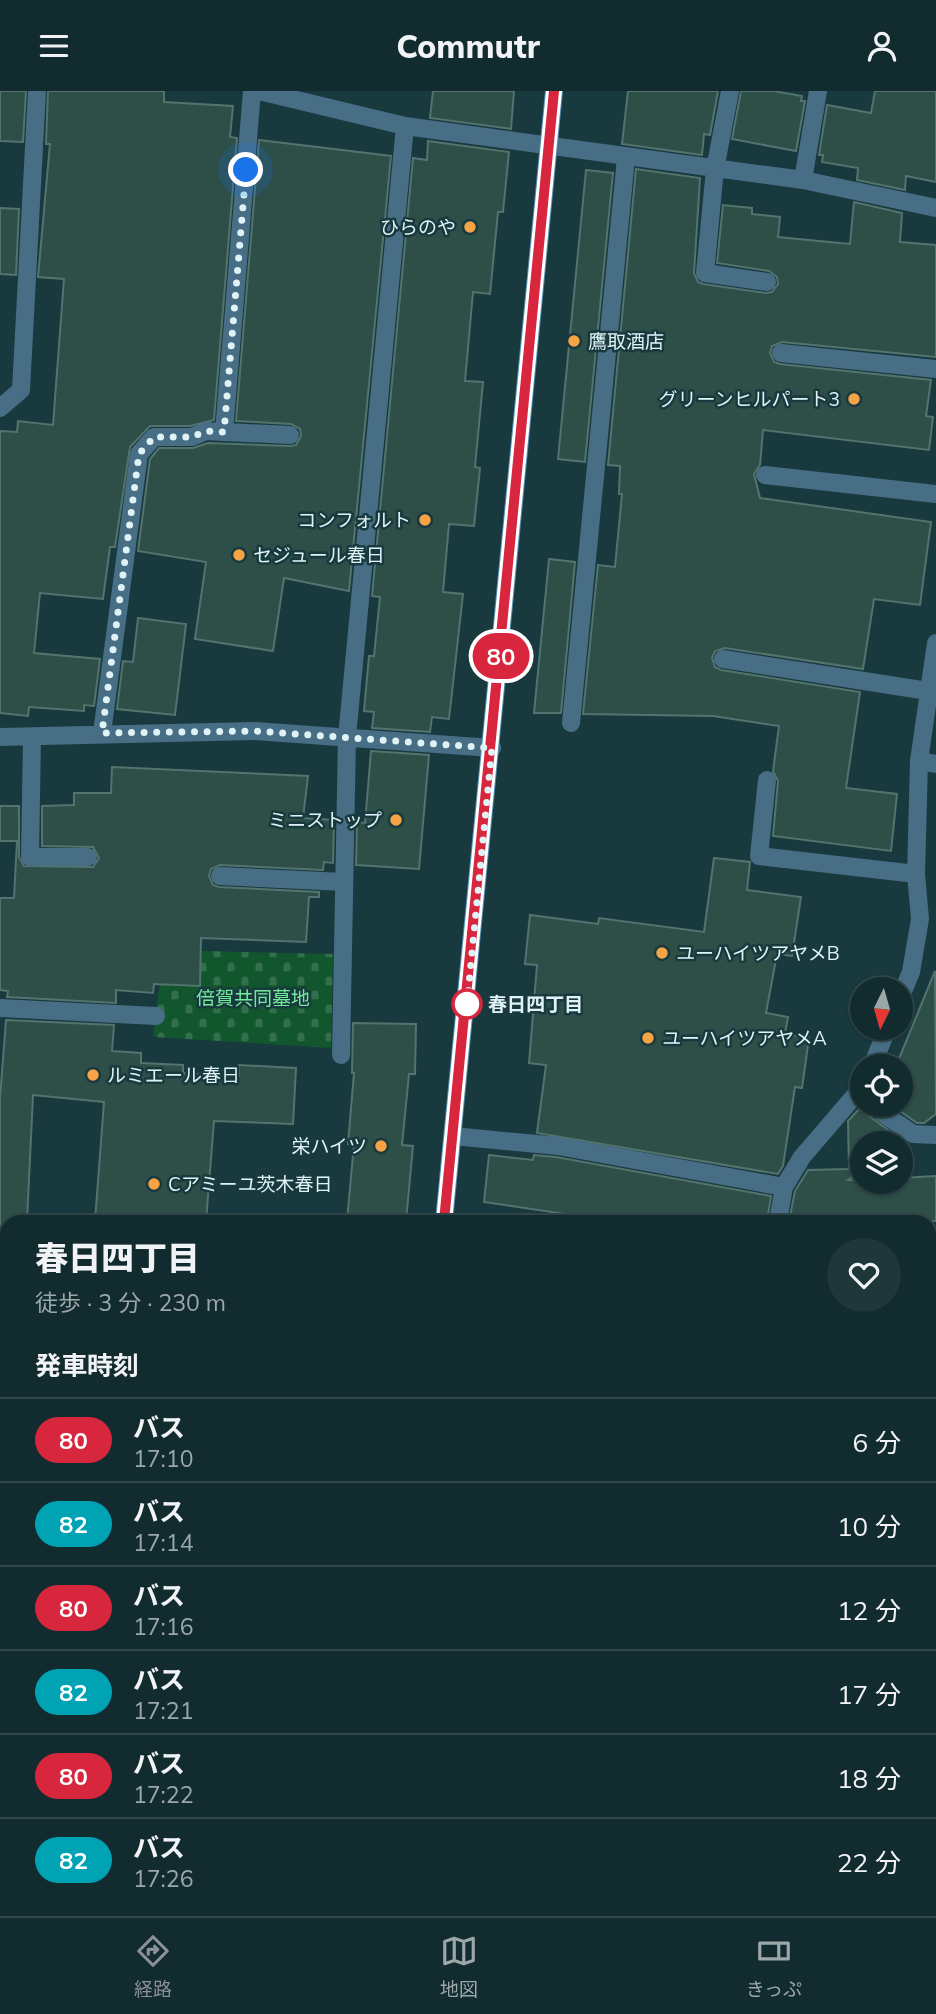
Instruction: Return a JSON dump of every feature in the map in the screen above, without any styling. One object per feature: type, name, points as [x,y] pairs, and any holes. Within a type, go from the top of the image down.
[{"type":"street","points":[[0,408],[21,390],[37,91]]},
{"type":"street","points":[[224,432],[252,91]]},
{"type":"street","points":[[259,91],[405,126],[803,180],[936,208]]},
{"type":"street","points":[[445,1215],[554,91]]},
{"type":"street","points":[[730,91],[715,169],[705,272],[766,282]]},
{"type":"street","points":[[803,180],[818,91]]},
{"type":"street","points":[[341,1055],[347,737],[405,126]]},
{"type":"street","points":[[571,723],[626,158]]},
{"type":"street","points":[[781,353],[936,369]]},
{"type":"street","points":[[102,733],[139,454],[154,437],[192,437],[206,431],[290,435]]},
{"type":"street","points":[[765,475],[936,494]]},
{"type":"street","points":[[909,977],[920,919],[916,874],[927,763],[928,691],[936,649]]},
{"type":"street","points":[[723,659],[928,691]]},
{"type":"street","points":[[0,737],[255,731],[492,748]]},
{"type":"street","points":[[32,737],[30,857],[88,857]]},
{"type":"street","points":[[767,780],[758,856],[916,874]]},
{"type":"street","points":[[220,876],[344,882]]},
{"type":"street","points":[[0,1008],[156,1016]]},
{"type":"street","points":[[779,1215],[784,1187],[802,1157],[850,1108]]},
{"type":"street","points":[[890,1117],[913,1134],[936,1135]]},
{"type":"street","points":[[453,1136],[558,1146],[784,1187]]},
{"type":"green space","name":"倍賀共同墓地","points":[[164,950],[333,954],[331,1048],[153,1037]]},
{"type":"building","points":[[0,91],[26,91],[23,142],[0,141]]},
{"type":"building","points":[[48,91],[164,91],[164,102],[233,106],[230,137],[237,138],[214,420],[190,426],[150,426],[130,447],[115,547],[110,547],[103,599],[40,593],[34,653],[100,659],[94,706],[84,705],[84,711],[29,707],[28,716],[0,713],[0,431],[17,432],[18,421],[53,425],[64,279],[38,277],[50,144],[46,144]]},
{"type":"building","points":[[433,91],[514,91],[511,129],[430,118]]},
{"type":"building","points":[[628,91],[718,91],[710,135],[704,134],[702,155],[622,144]]},
{"type":"building","points":[[741,91],[773,91],[802,96],[801,101],[805,101],[796,151],[732,139]]},
{"type":"building","points":[[875,91],[936,91],[936,182],[906,176],[905,190],[857,180],[858,168],[822,162],[823,155],[819,155],[827,105],[871,113]]},
{"type":"building","points":[[259,140],[391,156],[349,591],[284,578],[273,651],[195,639],[206,562],[138,551],[150,459],[159,448],[193,448],[208,443],[290,446],[296,445],[301,436],[300,429],[291,424],[236,421]]},
{"type":"building","points":[[428,141],[509,152],[503,212],[498,212],[490,294],[473,292],[465,381],[483,382],[475,467],[480,468],[474,526],[449,524],[443,592],[463,594],[449,719],[432,717],[430,732],[372,728],[374,712],[364,711],[369,656],[374,656],[380,597],[372,596],[413,158],[427,160]]},
{"type":"building","points":[[636,169],[700,178],[694,273],[698,282],[703,284],[765,293],[772,292],[778,284],[777,277],[769,271],[717,263],[723,205],[752,208],[752,214],[780,217],[778,237],[850,244],[854,202],[902,213],[900,242],[936,245],[936,357],[782,342],[772,346],[770,353],[774,362],[780,364],[931,380],[926,416],[933,417],[929,450],[763,430],[760,465],[754,474],[760,498],[931,522],[920,605],[874,599],[863,669],[725,648],[715,651],[712,658],[715,667],[721,670],[860,692],[846,788],[897,794],[891,851],[773,836],[778,781],[773,771],[779,726],[713,716],[583,714],[598,565],[615,567],[622,494],[619,494],[620,466],[608,465]]},
{"type":"building","points":[[586,170],[613,173],[585,462],[558,459]]},
{"type":"building","points":[[0,208],[19,209],[16,275],[0,274]]},
{"type":"building","points":[[549,559],[575,562],[561,713],[534,713]]},
{"type":"building","points":[[138,618],[186,624],[175,715],[117,709],[123,661],[133,662]]},
{"type":"building","points":[[371,751],[429,755],[419,869],[356,865],[357,822],[365,823]]},
{"type":"building","points":[[112,767],[308,776],[303,818],[334,820],[333,863],[324,862],[323,870],[220,865],[211,869],[209,876],[213,885],[219,887],[319,892],[319,897],[309,897],[306,942],[201,938],[200,986],[154,984],[153,993],[116,990],[116,1003],[7,997],[8,991],[0,990],[0,898],[14,898],[17,841],[0,841],[0,806],[19,806],[19,857],[24,866],[93,867],[99,858],[93,847],[42,846],[42,806],[74,805],[74,793],[111,793]]},
{"type":"building","points":[[714,858],[750,862],[747,890],[801,897],[792,956],[777,954],[766,1013],[788,1017],[785,1034],[809,1038],[802,1088],[795,1087],[783,1166],[778,1174],[537,1133],[546,1065],[529,1063],[537,965],[525,964],[530,915],[598,924],[599,918],[704,932]]},
{"type":"building","points":[[935,971],[936,1114],[924,1123],[917,1123],[908,1117],[913,1117],[913,1054],[901,1054],[907,1040],[914,1039],[914,1022]]},
{"type":"building","points":[[6,1020],[114,1025],[112,1051],[141,1053],[141,1063],[183,1065],[183,1073],[239,1076],[239,1065],[296,1068],[293,1124],[214,1121],[206,1215],[95,1215],[104,1102],[33,1095],[27,1215],[0,1215],[0,1098]]},
{"type":"building","points":[[353,1023],[416,1024],[415,1074],[409,1074],[402,1145],[413,1146],[407,1215],[348,1215],[354,1144],[348,1144]]},
{"type":"building","points":[[852,1117],[870,1117],[890,1131],[850,1131],[850,1194],[913,1194],[913,1177],[936,1176],[936,1215],[790,1215],[795,1191],[808,1170],[849,1169],[848,1121]]},
{"type":"building","points":[[489,1155],[533,1160],[534,1155],[556,1157],[771,1196],[768,1215],[572,1215],[484,1202]]},
{"type":"bus line","name":"80","points":[[445,1215],[554,91]]},
{"type":"place","name":"ひらのや","points":[[470,227]]},
{"type":"place","name":"鷹取酒店","points":[[574,341]]},
{"type":"place","name":"グリーンヒルパート3","points":[[854,399]]},
{"type":"place","name":"コンフォルト","points":[[425,520]]},
{"type":"place","name":"セジュール春日","points":[[239,555]]},
{"type":"place","name":"ミニストップ","points":[[396,820]]},
{"type":"place","name":"ユーハイツアヤメB","points":[[662,953]]},
{"type":"place","name":"春日四丁目","points":[[467,1004]]},
{"type":"place","name":"ユーハイツアヤメA","points":[[648,1038]]},
{"type":"place","name":"ルミエール春日","points":[[93,1075]]},
{"type":"place","name":"栄ハイツ","points":[[381,1146]]},
{"type":"place","name":"Cアミーユ茨木春日","points":[[154,1184]]},
{"type":"route","points":[[246,170],[224,432],[206,431],[192,437],[154,437],[139,454],[102,733],[255,731],[492,748],[467,1004]]}]
